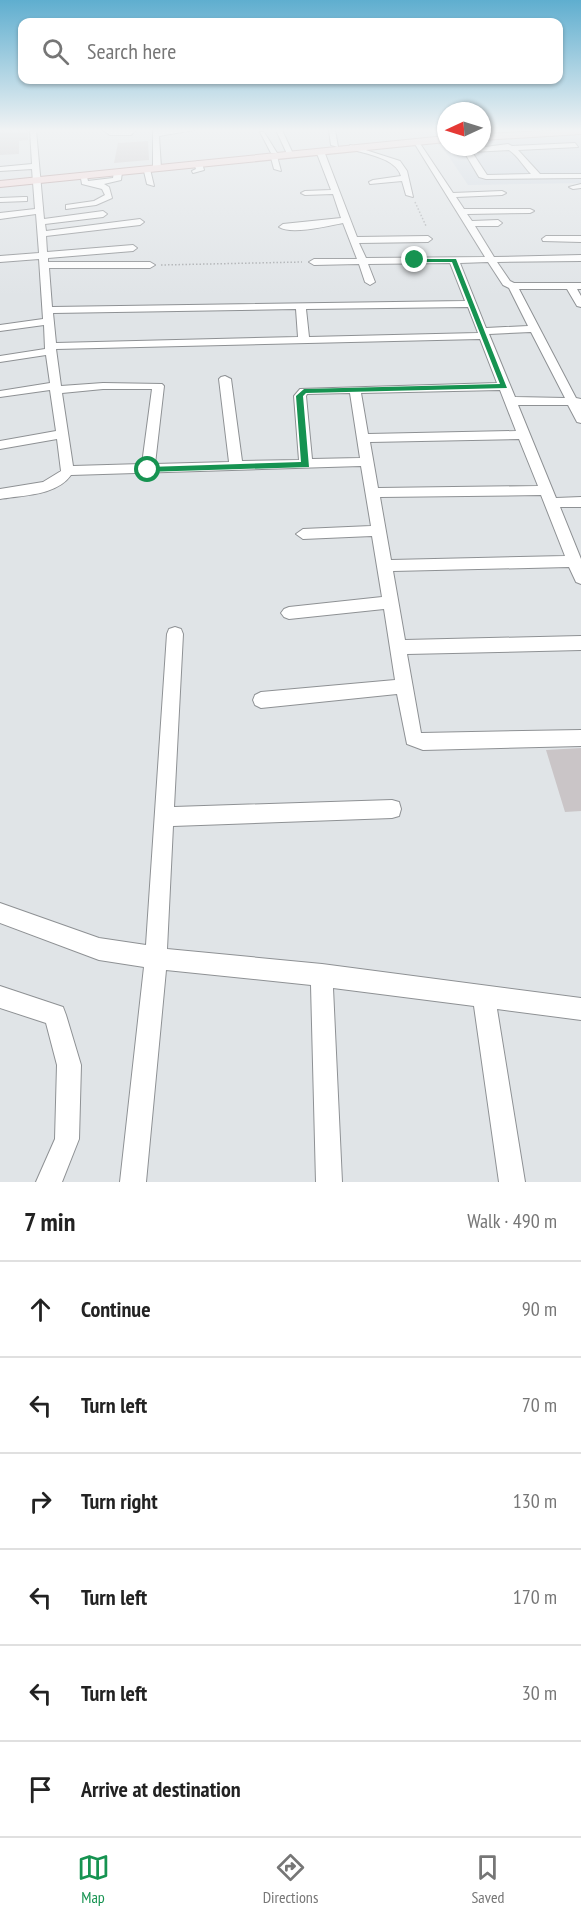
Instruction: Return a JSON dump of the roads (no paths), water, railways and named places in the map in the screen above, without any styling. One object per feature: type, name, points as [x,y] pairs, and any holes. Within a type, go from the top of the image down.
[{"type":"street","points":[[0,494],[50,485],[61,479],[67,471],[55,388],[38,185]]},
{"type":"street","points":[[76,186],[83,185]]},
{"type":"street","points":[[69,207],[96,202],[109,196],[105,187],[98,185]]},
{"type":"street","points":[[333,185],[370,282]]},
{"type":"street","points":[[407,185],[410,195]]},
{"type":"street","points":[[445,185],[502,280],[513,286],[576,286],[581,304]]},
{"type":"street","points":[[305,193],[336,192]]},
{"type":"street","points":[[451,195],[502,193]]},
{"type":"street","points":[[0,200],[24,199]]},
{"type":"street","points":[[462,212],[530,211]]},
{"type":"street","points":[[0,216],[103,214]]},
{"type":"street","points":[[283,227],[309,226],[347,220]]},
{"type":"street","points":[[42,234],[140,222]]},
{"type":"street","points":[[470,224],[498,223]]},
{"type":"street","points":[[426,226],[432,249]]},
{"type":"street","points":[[546,239],[581,239]]},
{"type":"street","points":[[565,239],[579,258]]},
{"type":"street","points":[[355,240],[432,249],[454,260],[579,258]]},
{"type":"street","points":[[45,260],[133,248]]},
{"type":"street","points":[[314,262],[363,261],[432,249]]},
{"type":"street","points":[[0,259],[150,265]]},
{"type":"street","points":[[454,260],[581,578]]},
{"type":"street","points":[[513,286],[577,402],[581,419]]},
{"type":"street","points":[[0,328],[49,315],[301,305],[472,304]]},
{"type":"street","points":[[301,305],[304,340]]},
{"type":"street","points":[[0,359],[51,348],[484,334],[535,329]]},
{"type":"street","points":[[225,379],[236,467]]},
{"type":"street","points":[[0,394],[55,388],[158,386],[148,470]]},
{"type":"street","points":[[306,465],[301,393],[505,386]]},
{"type":"street","points":[[355,390],[413,738],[423,742],[581,738]]},
{"type":"street","points":[[511,401],[577,402]]},
{"type":"street","points":[[0,445],[61,434]]},
{"type":"street","points":[[363,438],[524,435]]},
{"type":"street","points":[[67,471],[367,462]]},
{"type":"street","points":[[372,493],[549,496],[581,502]]},
{"type":"street","points":[[303,534],[379,531]]},
{"type":"street","points":[[384,566],[574,561]]},
{"type":"street","points":[[289,613],[391,602]]},
{"type":"street","points":[[133,1182],[156,958],[175,634]]},
{"type":"street","points":[[398,647],[581,643]]},
{"type":"street","points":[[261,700],[404,686]]},
{"type":"street","points":[[164,817],[392,809]]},
{"type":"street","points":[[0,913],[99,949],[156,958],[322,975],[581,1009]]},
{"type":"street","points":[[322,975],[329,1182]]},
{"type":"street","points":[[484,996],[512,1182]]},
{"type":"street","points":[[0,997],[55,1015],[69,1065],[67,1139],[49,1182]]}]
